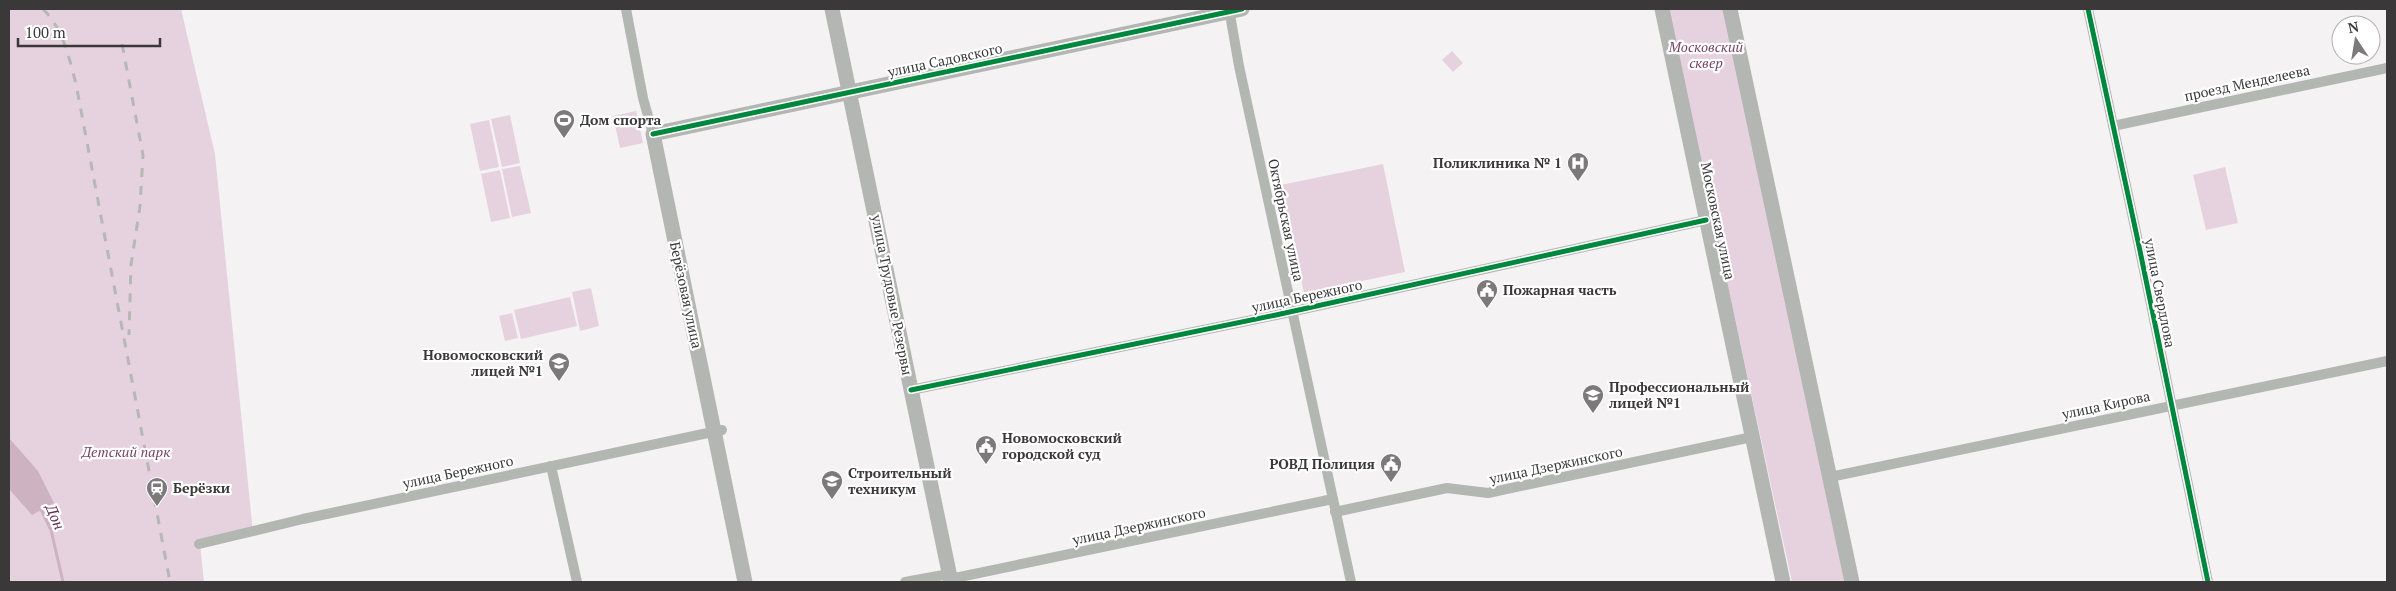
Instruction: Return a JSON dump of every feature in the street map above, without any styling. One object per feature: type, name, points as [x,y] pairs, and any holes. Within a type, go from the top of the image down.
[{"type":"street","name":"Берёзовая улица","points":[[626,9],[642,98],[653,134],[718,430],[745,582]]},
{"type":"street","name":"улица Трудовые Резервы","points":[[832,9],[851,91],[950,578]]},
{"type":"street","name":"улица Садовского","points":[[653,134],[1234,9]]},
{"type":"street","name":"Октябрьская улица","points":[[1234,9],[1239,66],[1351,582]]},
{"type":"street","name":"Московская улица","points":[[1662,9],[1783,582]]},
{"type":"street","points":[[1730,9],[1852,582]]},
{"type":"street","name":"улица Свердлова","points":[[2088,9],[2208,582]]},
{"type":"street","name":"проезд Менделеева","points":[[2113,126],[2387,68]]},
{"type":"street","name":"улица Бережного","points":[[911,390],[1292,311],[1706,220]]},
{"type":"street","name":"улица Кирова","points":[[1830,477],[2387,361]]},
{"type":"street","name":"улица Бережного","points":[[199,544],[303,519],[718,430]]},
{"type":"street","name":"улица Дзержинского","points":[[1335,512],[1447,488],[1488,493],[1752,437]]},
{"type":"street","points":[[551,466],[577,582]]},
{"type":"street","name":"улица Дзержинского","points":[[905,582],[950,578],[1333,499]]},
{"type":"green space","name":"Детский парк","points":[[9,9],[181,9],[215,154],[253,533],[200,544],[204,582],[9,582]]},
{"type":"green space","name":"Московский сквер","points":[[1668,9],[1724,9],[1845,582],[1792,582]]},
{"type":"green space","points":[[1452,51],[1463,63],[1453,72],[1442,60]]},
{"type":"green space","points":[[636,111],[643,143],[620,148],[613,116]]},
{"type":"green space","points":[[510,115],[520,163],[502,167],[491,119]]},
{"type":"green space","points":[[489,120],[499,167],[480,171],[470,124]]},
{"type":"green space","points":[[1383,164],[1405,272],[1304,293],[1281,185]]},
{"type":"green space","points":[[520,166],[531,213],[512,217],[502,169]]},
{"type":"green space","points":[[2225,167],[2238,223],[2206,230],[2193,175]]},
{"type":"green space","points":[[500,170],[510,218],[491,222],[481,174]]},
{"type":"green space","points":[[591,288],[599,326],[580,331],[572,292]]},
{"type":"green space","points":[[570,297],[577,326],[521,339],[514,310]]},
{"type":"green space","points":[[512,313],[518,338],[505,341],[499,316]]},
{"type":"shaded area","points":[[9,438],[38,471],[54,503],[32,515],[9,489]]},
{"type":"waterway","name":"Дон","points":[[39,505],[51,530],[63,582]]},
{"type":"railway","points":[[43,9],[56,25],[60,34],[68,54],[76,84],[170,582]]},
{"type":"railway","points":[[122,44],[143,155],[140,206],[131,265],[129,335]]},
{"type":"cycle path","points":[[653,134],[1242,9]]},
{"type":"cycle path","points":[[2088,9],[2208,582]]},
{"type":"cycle path","points":[[911,390],[1276,315],[1706,220]]},
{"type":"place","name":"Дом спорта","points":[[564,139]]},
{"type":"place","name":"Поликлиника № 1","points":[[1578,182]]},
{"type":"place","name":"Пожарная часть","points":[[1487,309]]},
{"type":"place","name":"Новомосковский лицей №1","points":[[559,382]]},
{"type":"place","name":"Профессиональный лицей №1","points":[[1593,414]]},
{"type":"place","name":"Новомосковский городской суд","points":[[986,465]]},
{"type":"place","name":"РОВД Полиция","points":[[1391,483]]},
{"type":"place","name":"Строительный техникум","points":[[832,500]]},
{"type":"place","name":"Берёзки","points":[[157,507]]}]
